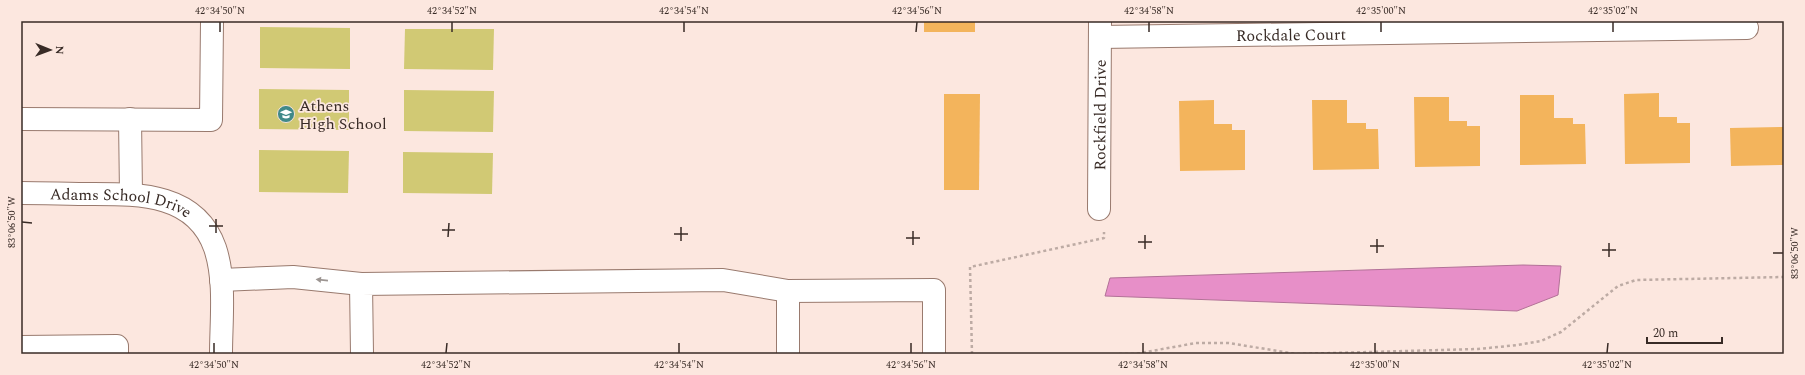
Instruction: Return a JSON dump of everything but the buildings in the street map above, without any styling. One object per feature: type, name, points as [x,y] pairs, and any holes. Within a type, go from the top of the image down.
[{"type":"street","points":[[21,119],[211,120],[212,21]]},
{"type":"street","name":"Rockdale Court","points":[[1100,29],[1746,28]]},
{"type":"street","name":"Rockfield Drive","points":[[1099,209],[1100,29]]},
{"type":"street","points":[[130,120],[131,194]]},
{"type":"street","name":"Adams School Drive","points":[[21,193],[131,194],[158,197],[177,204],[193,216],[206,230],[214,247],[221,280],[221,354]]},
{"type":"street","points":[[221,280],[293,277],[361,284],[723,280],[788,291],[934,290],[934,354]]},
{"type":"street","points":[[361,284],[362,354]]},
{"type":"street","points":[[788,291],[788,354]]},
{"type":"street","points":[[21,347],[117,346],[117,354]]},
{"type":"path","points":[[972,354],[970,267],[1104,238],[1104,231]]},
{"type":"path","points":[[1119,354],[1135,354],[1196,343],[1229,343],[1296,354],[1478,349],[1518,345],[1541,341],[1561,332],[1618,286],[1636,280],[1784,277]]},
{"type":"shaded area","points":[[260,27],[350,28],[350,69],[260,68]]},
{"type":"shaded area","points":[[405,29],[494,29],[493,70],[404,69]]},
{"type":"shaded area","points":[[259,89],[349,90],[349,130],[259,129]]},
{"type":"shaded area","points":[[404,90],[494,91],[493,132],[404,131]]},
{"type":"shaded area","points":[[259,150],[349,151],[348,193],[259,192]]},
{"type":"shaded area","points":[[403,152],[493,153],[492,194],[403,193]]},
{"type":"shaded area","points":[[1523,265],[1561,266],[1558,295],[1517,311],[1105,296],[1110,278]]},
{"type":"place","name":"Athens High School","points":[[286,114]]}]
